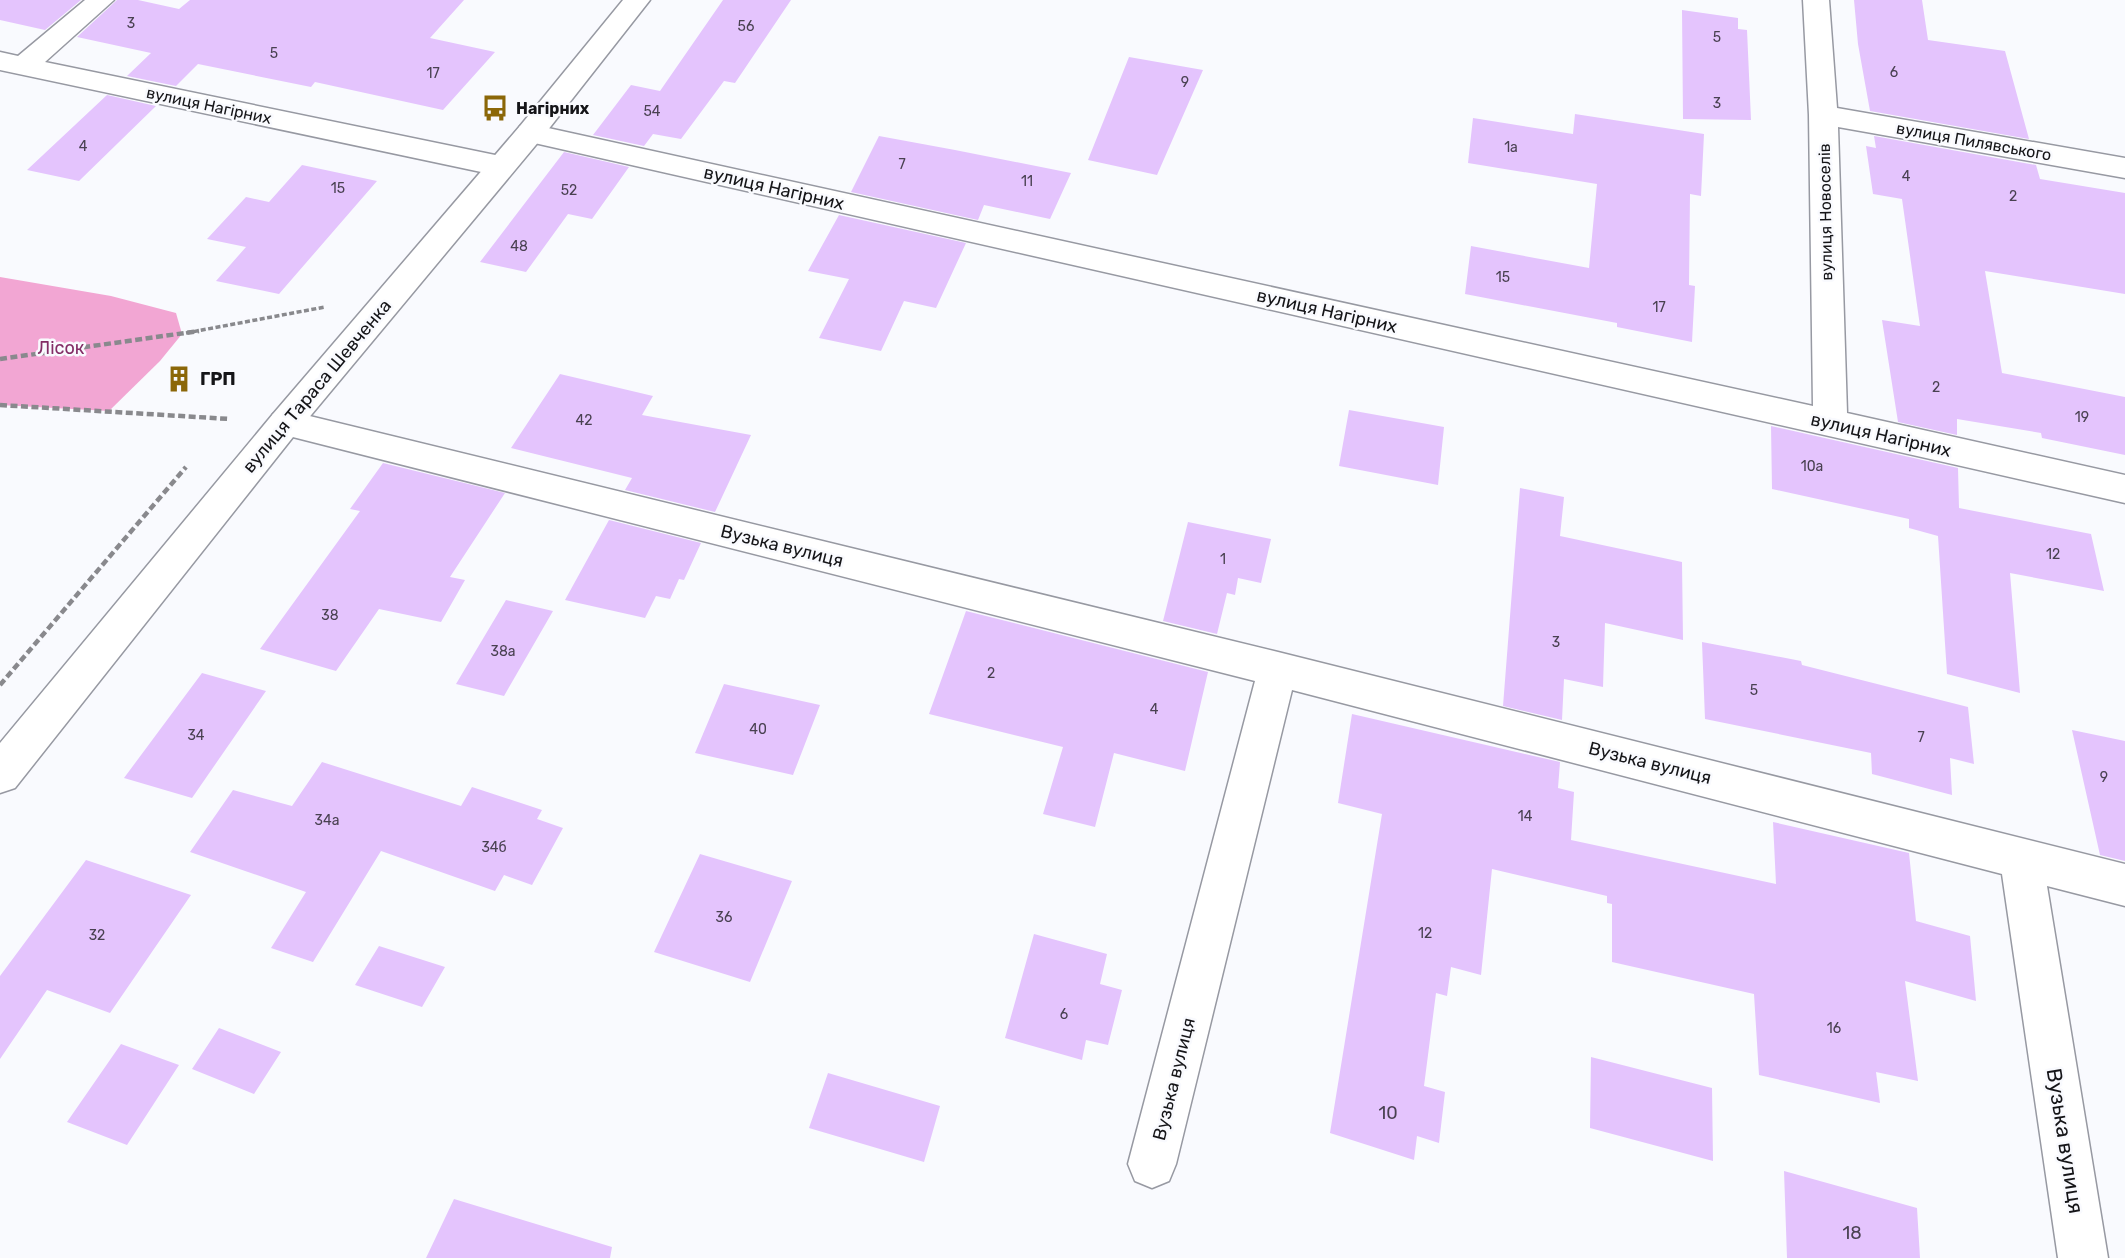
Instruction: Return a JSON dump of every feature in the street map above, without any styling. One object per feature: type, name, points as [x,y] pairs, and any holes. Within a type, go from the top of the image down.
[{"type":"street","points":[[12,63],[102,0]]},
{"type":"street","name":"вулиця Тараса Шевченка","points":[[0,774],[285,423],[530,133],[637,0]]},
{"type":"street","name":"вулиця Новоселів","points":[[1816,0],[1823,115],[1830,423]]},
{"type":"street","name":"вулиця Нагірних","points":[[12,63],[500,166]]},
{"type":"street","name":"вулиця Пилявського","points":[[1823,115],[2125,168]]},
{"type":"street","name":"вулиця Нагірних","points":[[530,133],[2125,489]]},
{"type":"street","name":"Вузька вулиця","points":[[285,423],[1278,668],[2125,885]]},
{"type":"street","name":"Вузька вулиця","points":[[1152,1164],[1278,668]]},
{"type":"street","name":"Вузька вулиця","points":[[2021,859],[2083,1258]]},
{"type":"path","points":[[0,359],[231,327],[323,307],[389,299]]},
{"type":"path","points":[[0,405],[285,423]]},
{"type":"green space","name":"Лісок","points":[[0,277],[111,296],[176,313],[182,334],[160,361],[109,411],[0,405]]},
{"type":"building","points":[[0,0],[81,0],[45,30],[0,20]]},
{"type":"building","points":[[117,0],[138,0],[179,9],[190,0],[464,0],[430,38],[495,52],[443,110],[315,82],[311,87],[198,64],[176,86],[127,76],[151,53],[77,37]]},
{"type":"building","points":[[723,0],[791,0],[735,83],[724,81],[681,139],[653,134],[644,146],[593,135],[631,85],[660,91]]},
{"type":"building","points":[[1854,0],[1922,0],[1928,40],[2005,51],[2029,139],[1870,111],[1858,44]]},
{"type":"building","points":[[1682,10],[1738,18],[1738,29],[1747,30],[1751,120],[1683,119]]},
{"type":"building","points":[[1129,57],[1203,70],[1157,175],[1088,160]]},
{"type":"building","points":[[107,95],[156,106],[79,181],[27,170]]},
{"type":"building","points":[[1575,114],[1704,134],[1701,196],[1690,194],[1689,285],[1695,286],[1692,342],[1617,327],[1617,323],[1465,294],[1471,246],[1589,268],[1597,184],[1468,163],[1473,118],[1573,134]]},
{"type":"building","points":[[879,136],[1071,173],[1050,219],[984,205],[978,220],[851,192]]},
{"type":"building","points":[[1874,136],[2036,165],[2040,179],[2125,193],[2125,294],[1985,271],[2002,373],[2125,397],[2125,455],[2042,438],[2041,433],[1957,419],[1957,435],[1898,422],[1882,320],[1920,326],[1902,199],[1873,194],[1866,146],[1876,148]]},
{"type":"building","points":[[564,152],[629,167],[592,219],[568,214],[526,272],[480,262]]},
{"type":"building","points":[[302,165],[377,181],[279,294],[216,281],[246,247],[207,239],[246,197],[269,202]]},
{"type":"building","points":[[839,215],[966,243],[936,308],[904,301],[881,351],[819,338],[849,279],[808,271]]},
{"type":"building","points":[[560,374],[653,396],[642,415],[751,435],[715,512],[625,490],[632,478],[511,448]]},
{"type":"building","points":[[1349,410],[1444,427],[1438,485],[1339,466]]},
{"type":"building","points":[[1771,426],[1958,468],[1959,508],[2091,534],[2104,591],[2010,573],[2020,693],[1947,674],[1938,536],[1909,528],[1909,519],[1772,489]]},
{"type":"building","points":[[383,463],[505,493],[450,577],[465,580],[441,622],[379,609],[336,671],[260,649],[360,511],[350,509]]},
{"type":"building","points":[[1520,488],[1564,497],[1560,536],[1682,562],[1683,640],[1605,623],[1603,687],[1564,679],[1562,720],[1503,706]]},
{"type":"building","points":[[609,520],[701,543],[684,580],[679,579],[670,599],[656,596],[645,618],[565,600]]},
{"type":"building","points":[[1188,522],[1271,539],[1261,583],[1238,578],[1235,595],[1227,593],[1217,634],[1163,621]]},
{"type":"building","points":[[506,600],[553,611],[504,696],[456,684]]},
{"type":"building","points":[[966,611],[1208,672],[1185,771],[1114,753],[1095,827],[1043,814],[1063,747],[929,714]]},
{"type":"building","points":[[1702,642],[1801,661],[1802,665],[1968,707],[1974,764],[1950,758],[1952,795],[1872,774],[1871,753],[1705,719]]},
{"type":"building","points":[[202,673],[266,691],[192,798],[124,778]]},
{"type":"building","points":[[724,684],[820,705],[793,775],[695,753]]},
{"type":"building","points":[[1352,714],[1560,762],[1558,788],[1574,792],[1571,840],[1776,884],[1773,822],[1909,853],[1916,921],[1970,936],[1976,1001],[1905,981],[1918,1081],[1876,1072],[1880,1103],[1759,1075],[1754,994],[1612,962],[1612,904],[1607,903],[1607,896],[1492,869],[1481,975],[1451,967],[1447,996],[1436,993],[1424,1086],[1445,1092],[1439,1143],[1417,1136],[1414,1160],[1330,1133],[1382,814],[1338,803]]},
{"type":"building","points":[[2072,730],[2125,741],[2125,861],[2100,855]]},
{"type":"building","points":[[322,762],[461,806],[472,787],[542,810],[537,819],[563,828],[532,885],[504,875],[495,891],[381,851],[313,962],[271,948],[306,892],[190,852],[233,790],[292,806]]},
{"type":"building","points":[[700,854],[792,881],[750,982],[654,952]]},
{"type":"building","points":[[86,860],[191,895],[110,1013],[47,990],[0,1059],[0,976]]},
{"type":"building","points":[[1034,934],[1107,954],[1100,984],[1122,990],[1108,1045],[1086,1040],[1082,1060],[1005,1038]]},
{"type":"building","points":[[379,946],[445,967],[422,1007],[355,985]]},
{"type":"building","points":[[219,1028],[281,1052],[254,1094],[192,1069]]},
{"type":"building","points":[[121,1044],[179,1065],[127,1145],[67,1122]]},
{"type":"building","points":[[1591,1057],[1712,1088],[1713,1161],[1590,1128]]},
{"type":"building","points":[[828,1073],[940,1106],[924,1162],[809,1128]]},
{"type":"building","points":[[1784,1171],[1917,1208],[1920,1258],[1787,1258]]},
{"type":"building","points":[[454,1199],[612,1247],[610,1258],[426,1258]]},
{"type":"place","name":"Нагірних","points":[[495,108]]},
{"type":"place","name":"ГРП","points":[[179,379]]}]
